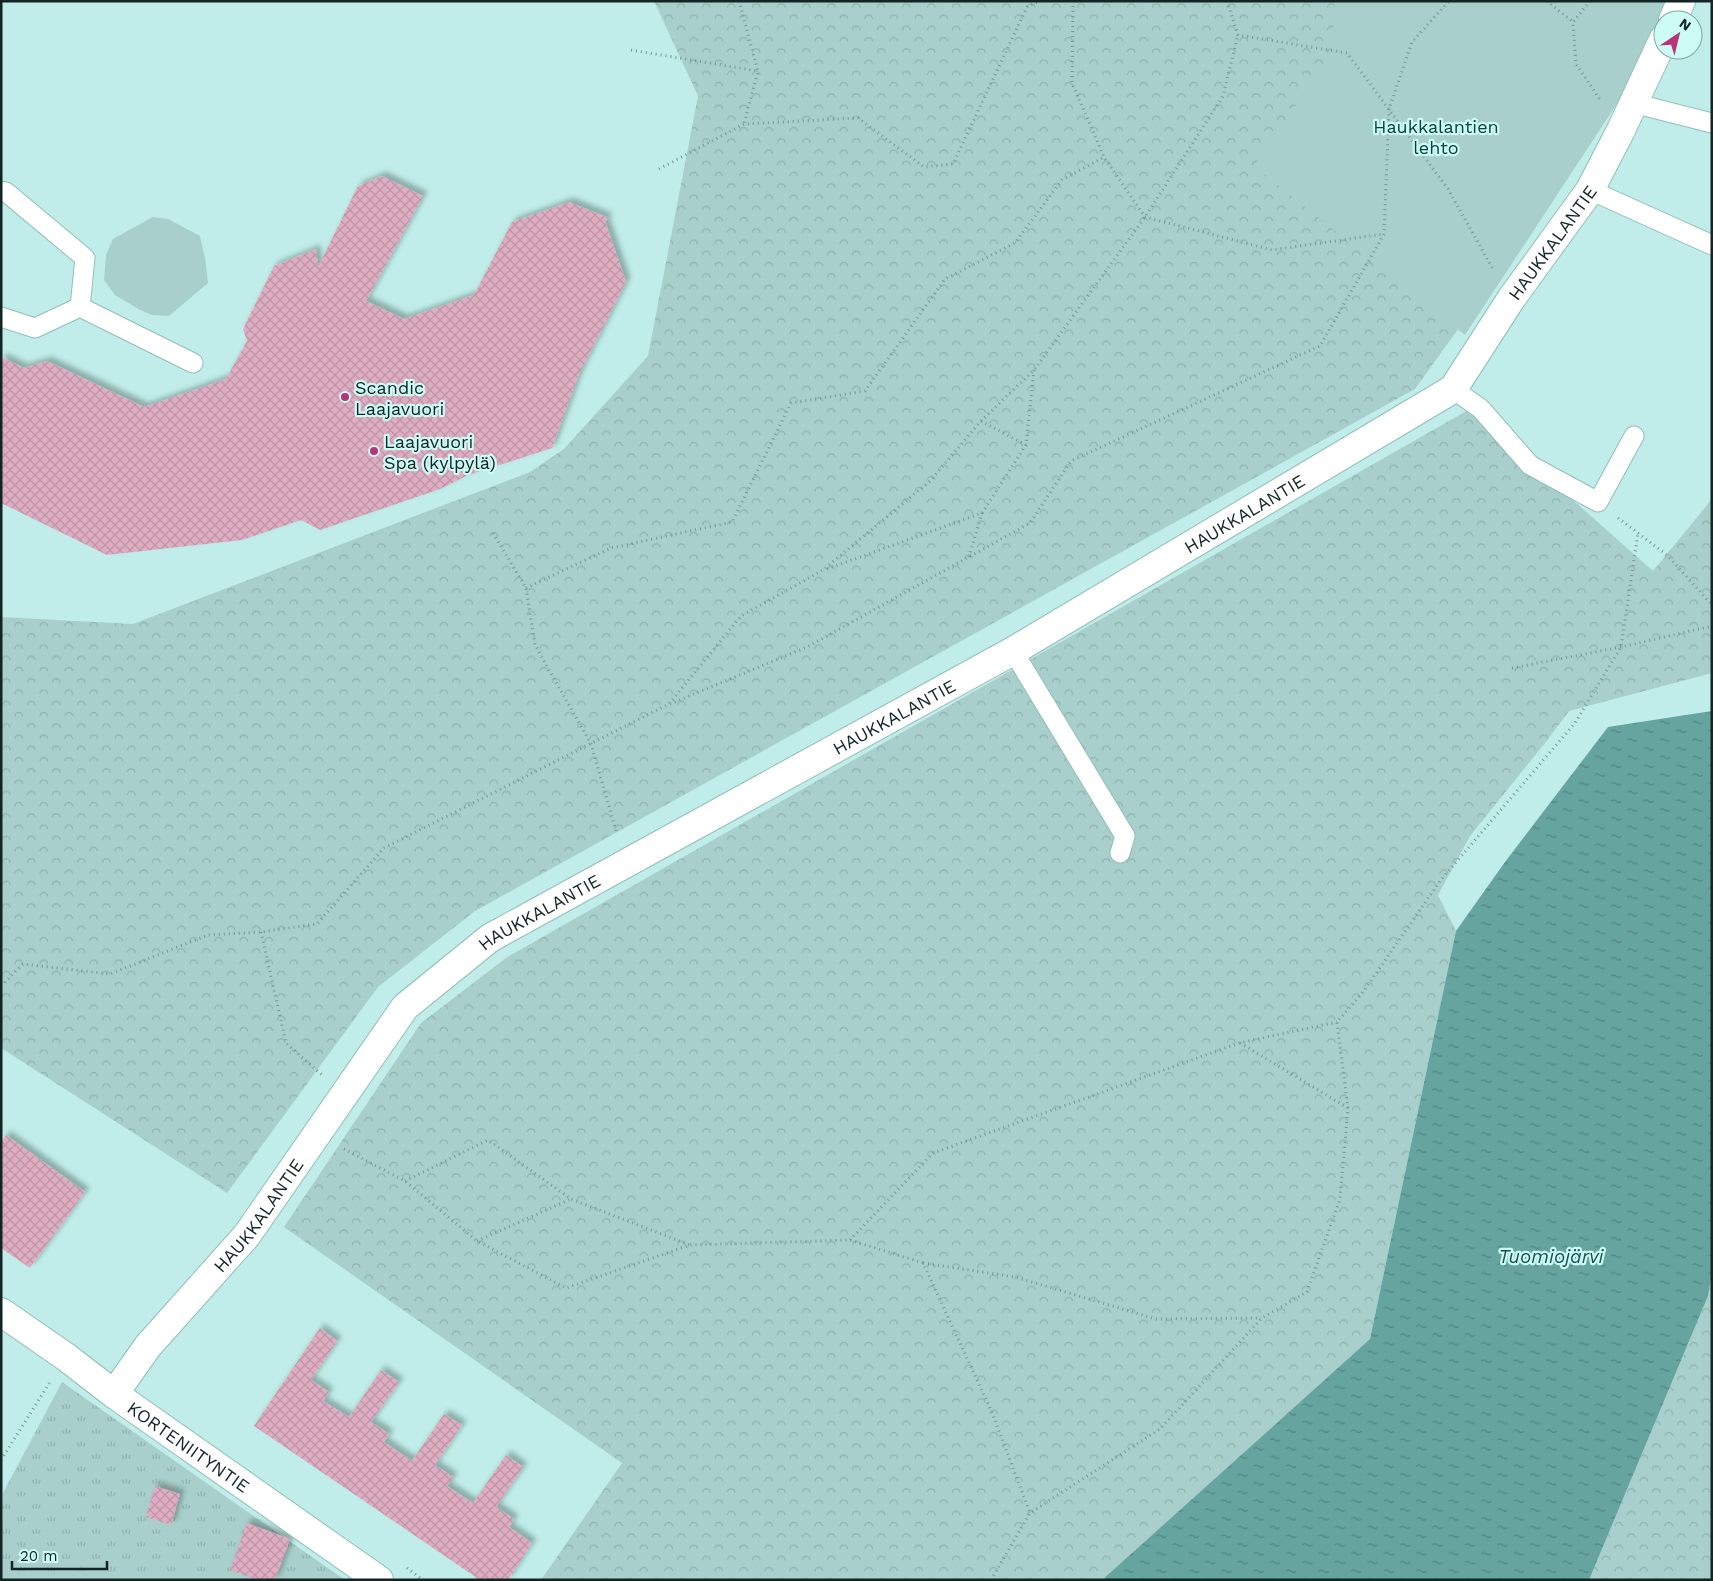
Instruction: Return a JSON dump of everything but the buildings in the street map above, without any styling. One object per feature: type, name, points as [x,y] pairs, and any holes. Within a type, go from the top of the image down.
[{"type":"street","name":"HAUKKALANTIE","points":[[114,1394],[148,1346],[247,1235],[406,1006],[490,938],[1012,651],[1453,389],[1511,300],[1590,190],[1654,60]]},
{"type":"street","name":"KORTENIITYNTIE","points":[[1,1312],[66,1357],[114,1394],[379,1580]]},
{"type":"lane","points":[[1634,103],[1712,123]]},
{"type":"lane","points":[[1590,190],[1712,245]]},
{"type":"lane","points":[[1,191],[6,192],[85,258],[80,307]]},
{"type":"lane","points":[[1,317],[35,328],[80,307]]},
{"type":"lane","points":[[80,307],[193,363]]},
{"type":"lane","points":[[1453,389],[1481,410],[1530,466],[1598,502],[1634,436]]},
{"type":"lane","points":[[1012,651],[1124,836],[1120,853]]},
{"type":"path","points":[[739,1],[758,72],[744,124]]},
{"type":"path","points":[[659,169],[744,124],[858,118],[924,167],[953,164],[1027,6],[1040,1]]},
{"type":"path","points":[[1073,1],[1072,83],[1104,157],[1146,217],[1272,250],[1384,234]]},
{"type":"path","points":[[823,570],[930,481],[981,421],[1034,370],[1146,217],[1223,96],[1238,35],[1226,1]]},
{"type":"path","points":[[1,986],[23,964],[110,974],[208,935],[262,932],[317,924],[384,848],[669,704],[808,647],[1030,523],[1071,461],[1320,346],[1384,234],[1389,109],[1412,42],[1449,1]]},
{"type":"path","points":[[1547,1],[1573,22]]},
{"type":"path","points":[[1590,1],[1573,22],[1576,64],[1621,130]]},
{"type":"path","points":[[1238,35],[1347,53],[1448,188],[1511,300]]},
{"type":"path","points":[[630,50],[758,72]]},
{"type":"path","points":[[526,588],[611,548],[732,522],[791,403],[865,391],[945,279],[1015,243],[1062,180],[1104,157]]},
{"type":"path","points":[[968,558],[982,513],[1026,445],[1034,370]]},
{"type":"path","points":[[981,421],[1026,445]]},
{"type":"path","points":[[1598,502],[1667,555],[1712,605]]},
{"type":"path","points":[[669,704],[741,616],[823,570],[982,513]]},
{"type":"path","points":[[493,533],[526,588],[535,645],[591,744],[626,863]]},
{"type":"path","points":[[850,1240],[933,1153],[1239,1043],[1336,1022],[1363,992],[1440,881],[1575,722],[1621,647],[1638,533]]},
{"type":"path","points":[[1512,668],[1621,647],[1712,626]]},
{"type":"path","points":[[262,932],[286,1042],[344,1095]]},
{"type":"path","points":[[991,1580],[1030,1513],[1160,1429],[1262,1318],[1307,1292],[1340,1199],[1348,1109],[1336,1022]]},
{"type":"path","points":[[1239,1043],[1348,1109]]},
{"type":"path","points":[[316,1135],[406,1181],[477,1241],[566,1288],[690,1244],[850,1240],[923,1262],[1015,1276],[1156,1319],[1262,1318]]},
{"type":"path","points":[[406,1181],[488,1140],[571,1199],[690,1244]]},
{"type":"path","points":[[477,1241],[571,1199]]},
{"type":"path","points":[[923,1262],[991,1410],[1030,1513]]},
{"type":"path","points":[[1,1460],[66,1357]]},
{"type":"green space","points":[[654,1],[1634,1],[1533,225],[1415,389],[475,911],[378,987],[227,1193],[1,1048],[1,617],[133,624],[530,472],[564,449],[648,356],[698,96]]},
{"type":"green space","name":"Haukkalantien lehto","points":[[1335,1],[1668,1],[1664,10],[1653,10],[1653,38],[1641,67],[1465,335],[1254,166],[1331,54]]},
{"type":"green space","points":[[153,217],[168,219],[200,236],[205,258],[208,283],[169,316],[152,315],[140,310],[115,295],[104,280],[106,255],[113,239]]},
{"type":"green space","points":[[1470,409],[1653,571],[1712,499],[1712,673],[1569,711],[1470,836],[1438,895],[1456,931],[1370,1339],[1102,1580],[541,1580],[622,1463],[284,1227],[421,1023],[506,958]]},
{"type":"green space","points":[[1712,1273],[1712,1580],[1589,1580],[1708,1296]]},
{"type":"green space","points":[[62,1382],[345,1580],[1,1580],[3,1493]]},
{"type":"water","name":"Tuomiojärvi","points":[[1712,711],[1712,1273],[1708,1296],[1589,1580],[1102,1580],[1370,1339],[1456,931],[1505,862],[1608,727]]},
{"type":"place","name":"Scandic Laajavuori","points":[[345,397]]},
{"type":"place","name":"Laajavuori Spa (kylpylä)","points":[[374,451]]}]
